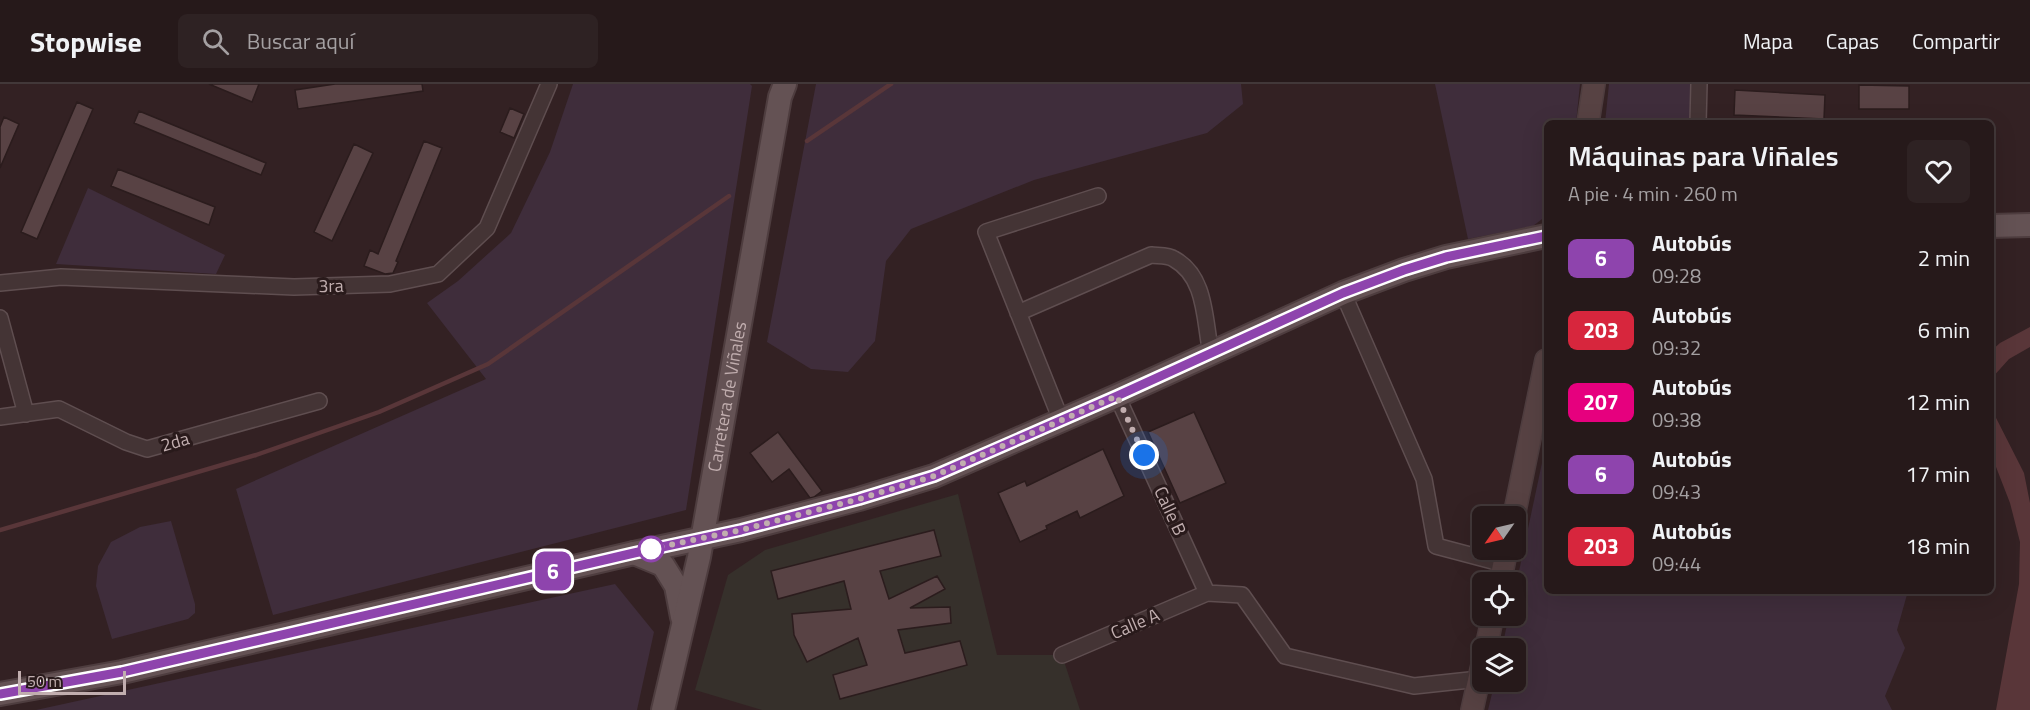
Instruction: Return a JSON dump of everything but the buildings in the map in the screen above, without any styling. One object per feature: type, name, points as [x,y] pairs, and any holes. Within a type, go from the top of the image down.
[{"type":"main road","name":"Carretera de Viñales","points":[[663,710],[699,557],[784,84]]},
{"type":"main road","points":[[1588,120],[1594,84]]},
{"type":"main road","points":[[1999,226],[2030,225]]},
{"type":"main road","points":[[0,694],[122,672],[741,530],[859,499],[934,476],[1343,293],[1446,257],[1544,236]]},
{"type":"main road","points":[[1516,506],[1544,370]]},
{"type":"main road","points":[[634,553],[663,565],[676,586],[683,624]]},
{"type":"main road","points":[[1472,710],[1476,692]]},
{"type":"street","name":"3ra","points":[[0,283],[61,277],[294,287],[390,284],[438,274],[487,228],[549,84]]},
{"type":"street","points":[[1698,120],[1700,84]]},
{"type":"street","points":[[1061,420],[986,232],[1098,196]]},
{"type":"street","points":[[1018,313],[1151,255],[1173,257],[1191,271],[1204,304],[1206,331],[1211,353]]},
{"type":"street","points":[[1343,293],[1424,479],[1436,546],[1504,565]]},
{"type":"street","points":[[0,318],[26,414]]},
{"type":"street","name":"Calle B","points":[[1117,396],[1208,593]]},
{"type":"street","name":"2da","points":[[0,417],[58,409],[126,442],[147,449],[319,401]]},
{"type":"street","points":[[1208,593],[1242,595],[1285,656],[1414,686],[1472,674]]},
{"type":"street","name":"Calle A","points":[[1062,655],[1208,593]]},
{"type":"shaded area","points":[[573,84],[750,84],[752,86],[686,510],[273,615],[236,489],[486,379],[427,303],[458,281],[511,233],[550,152]]},
{"type":"shaded area","points":[[816,84],[1241,84],[1243,104],[1207,133],[1034,180],[911,229],[886,261],[875,341],[848,372],[811,369],[767,342]]},
{"type":"shaded area","points":[[1435,84],[1580,84],[1576,120],[1544,120],[1544,218],[1533,226],[1468,239]]},
{"type":"shaded area","points":[[1609,84],[1691,84],[1690,120],[1605,120]]},
{"type":"shaded area","points":[[88,188],[225,255],[216,274],[56,264]]},
{"type":"shaded area","points":[[2030,327],[2030,347],[2009,359],[1994,376],[1994,348]]},
{"type":"shaded area","points":[[1994,414],[2024,473],[2030,503],[2030,710],[1996,710],[2019,584],[2020,542],[2010,503],[1994,462]]},
{"type":"shaded area","points":[[1544,453],[1544,594],[1907,594],[1897,630],[1905,648],[1885,696],[1892,710],[1488,710],[1492,692],[1526,692],[1526,638],[1504,638],[1507,626],[1526,626],[1526,572],[1519,572],[1521,560],[1526,560],[1526,538]]},
{"type":"shaded area","points":[[958,494],[997,655],[1062,655],[1080,710],[762,710],[695,690],[728,575],[765,550]]},
{"type":"shaded area","points":[[171,521],[195,604],[195,613],[188,619],[112,639],[96,586],[98,566],[111,542],[140,527]]},
{"type":"shaded area","points":[[615,584],[654,632],[637,710],[36,710]]},
{"type":"waterway","points":[[807,141],[891,84]]},
{"type":"waterway","points":[[0,530],[256,455],[379,412],[488,364],[729,196]]},
{"type":"bus line","name":"6","points":[[0,694],[122,672],[741,530],[859,499],[934,476],[1343,293],[1446,257],[1544,236]]},
{"type":"route","points":[[651,549],[741,530],[859,499],[934,476],[1117,396],[1144,455]]}]
